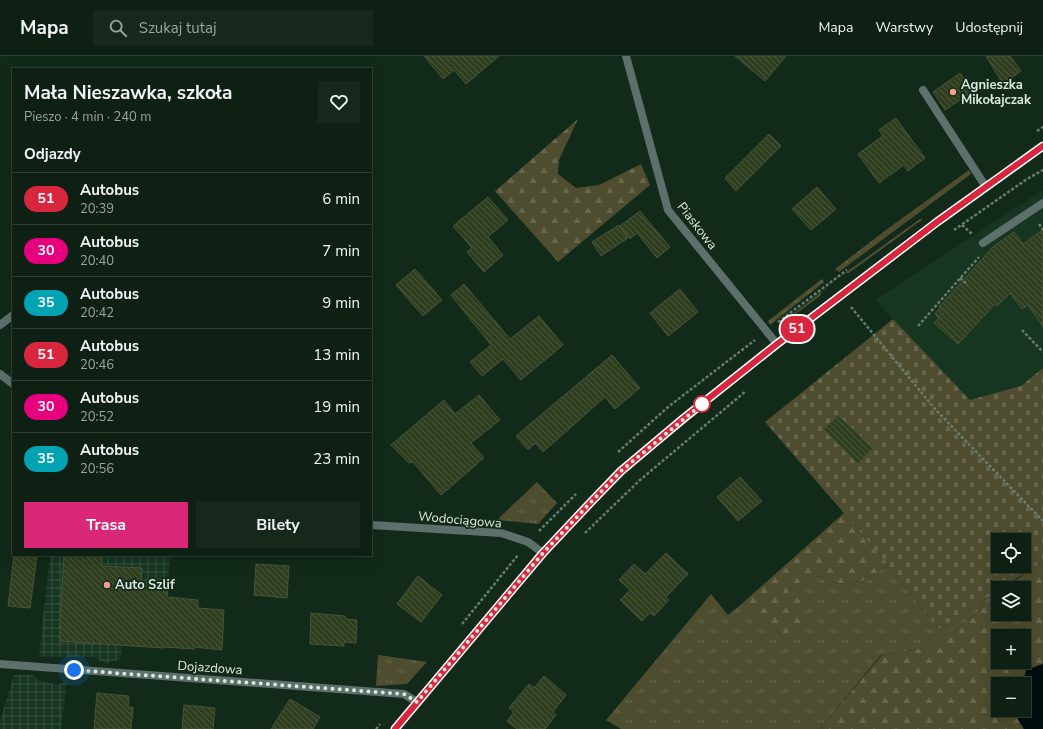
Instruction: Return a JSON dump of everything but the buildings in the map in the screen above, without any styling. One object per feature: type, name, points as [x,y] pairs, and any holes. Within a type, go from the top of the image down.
[{"type":"main road","points":[[395,729],[543,553],[621,471],[684,418],[777,344],[937,222],[1043,146]]},
{"type":"street","name":"Piaskowa","points":[[626,56],[668,210],[777,344]]},
{"type":"street","points":[[922,90],[986,187]]},
{"type":"street","points":[[983,244],[1043,203]]},
{"type":"street","points":[[0,325],[12,316]]},
{"type":"street","points":[[0,374],[12,383]]},
{"type":"street","name":"Wodociągowa","points":[[372,525],[501,533],[528,542],[543,553]]},
{"type":"street","name":"Dojazdowa","points":[[0,664],[404,694],[417,702]]},
{"type":"path","points":[[952,232],[1027,179],[1043,170]]},
{"type":"path","points":[[918,326],[987,248],[962,225]]},
{"type":"path","points":[[960,278],[968,285]]},
{"type":"path","points":[[845,310],[850,306],[935,409],[1043,521]]},
{"type":"path","points":[[1022,330],[1043,352]]},
{"type":"path","points":[[582,536],[640,480],[751,386]]},
{"type":"shaded area","points":[[1043,190],[1043,368],[1021,386],[970,400],[875,300]]},
{"type":"shaded area","points":[[50,556],[170,556],[167,597],[124,609],[121,659],[105,664],[94,657],[39,657]]},
{"type":"shaded area","points":[[1043,664],[1043,729],[1024,729],[1016,717],[1031,717],[1031,677],[1024,677],[1026,670]]},
{"type":"shaded area","points":[[14,675],[32,675],[38,680],[57,685],[67,681],[61,729],[0,729],[0,721]]},
{"type":"green space","points":[[578,119],[559,160],[558,174],[576,188],[599,185],[641,164],[650,185],[558,262],[495,191]]},
{"type":"green space","points":[[969,170],[971,174],[839,272],[835,269],[890,227]]},
{"type":"green space","points":[[920,219],[923,219],[849,273],[845,273]]},
{"type":"green space","points":[[822,279],[824,282],[770,325],[768,321]]},
{"type":"green space","points":[[822,291],[820,296],[779,325]]},
{"type":"green space","points":[[893,319],[970,400],[1021,386],[1043,368],[1043,561],[1031,569],[1031,533],[991,533],[991,573],[1025,573],[1013,581],[991,581],[991,595],[938,629],[888,564],[765,422]]},
{"type":"green space","points":[[537,482],[557,503],[538,524],[497,520]]},
{"type":"green space","points":[[844,513],[888,564],[868,580],[839,584],[819,576],[790,587],[804,609],[798,632],[782,635],[759,614],[738,607]]},
{"type":"green space","points":[[1043,561],[1043,664],[1031,668],[1031,629],[991,629],[991,669],[1029,669],[1026,670],[1024,677],[991,677],[991,717],[1016,717],[1024,729],[820,729],[882,655],[924,648],[962,625],[991,601],[991,621],[1031,621],[1031,581],[1015,581],[1025,573],[1031,573],[1031,569]]},
{"type":"green space","points":[[888,564],[938,629],[991,595],[991,601],[962,625],[924,648],[881,655],[820,729],[621,729],[606,720],[711,594],[728,615],[738,607],[759,614],[782,635],[790,587],[819,576],[839,584],[868,580]]},
{"type":"green space","points":[[378,655],[427,662],[407,684],[376,686]]},
{"type":"bus line","name":"51","points":[[395,729],[543,553],[621,471],[684,418],[777,344],[937,222],[1043,146]]},
{"type":"place","name":"Agnieszka Mikołajczak","points":[[953,92]]},
{"type":"place","name":"Auto Szlif","points":[[107,585]]},
{"type":"route","points":[[74,670],[404,694],[417,702],[543,553],[592,501],[621,471],[707,400],[702,404]]}]
